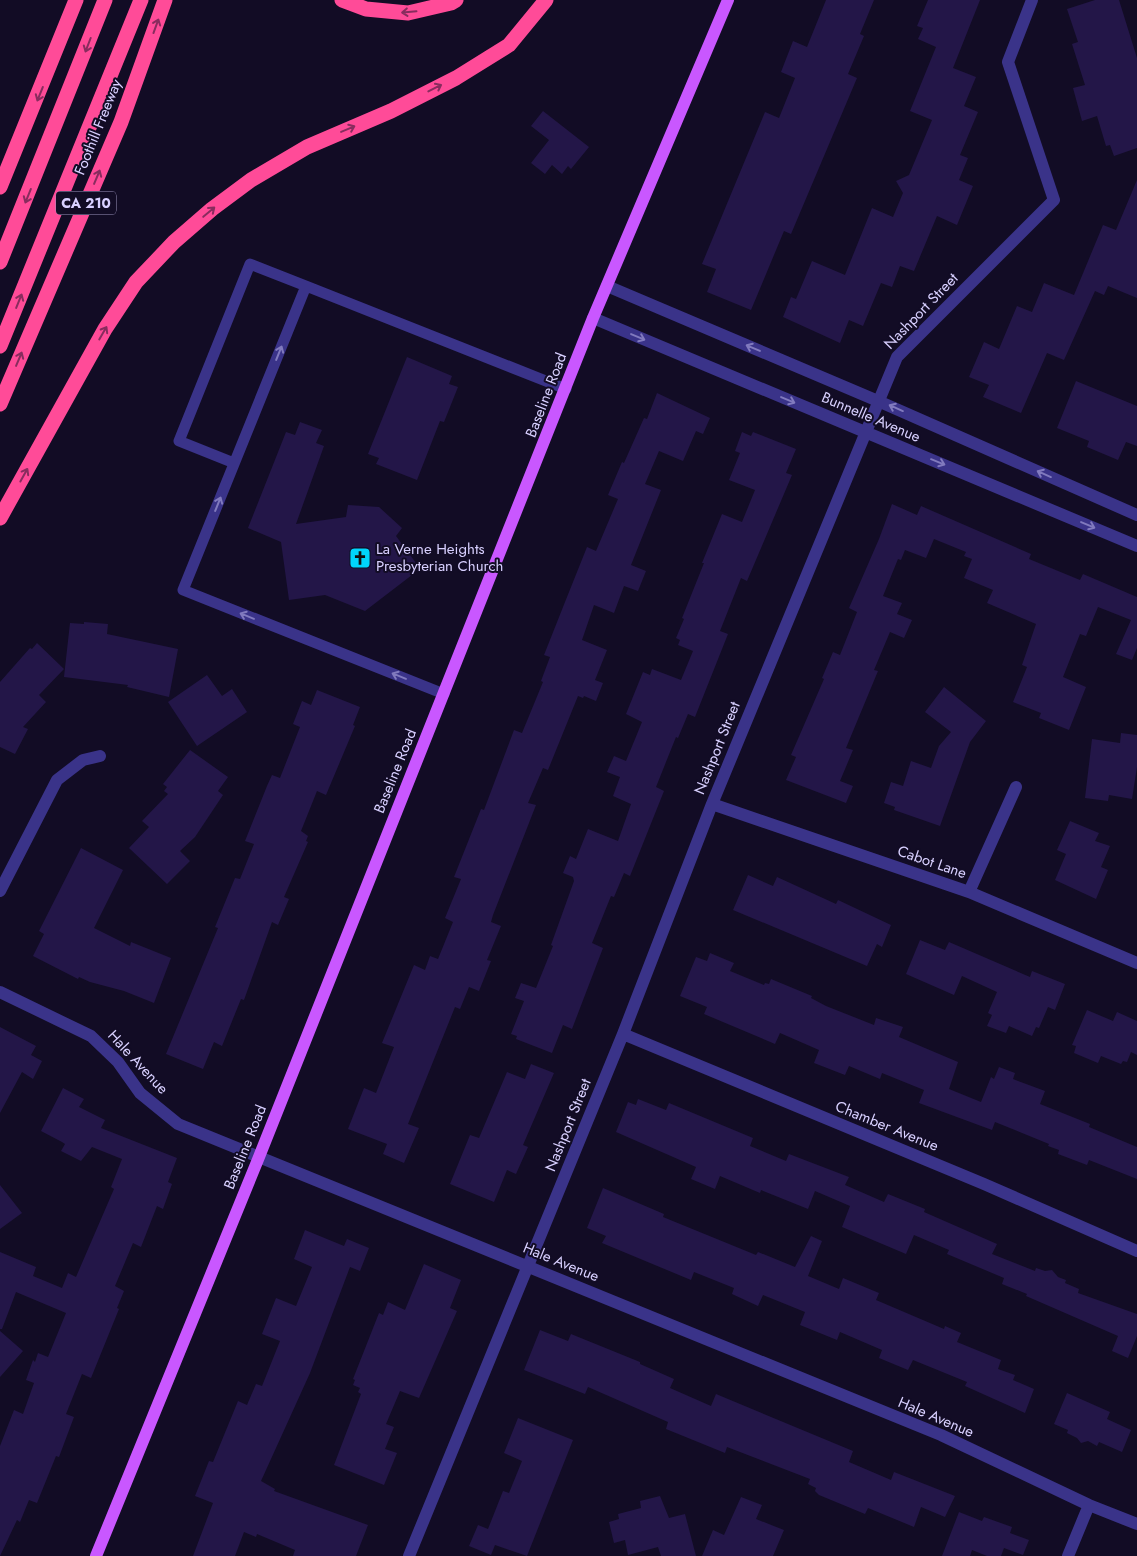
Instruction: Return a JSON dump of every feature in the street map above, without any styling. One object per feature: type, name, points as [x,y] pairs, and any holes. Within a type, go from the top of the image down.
[{"type":"highway","points":[[0,187],[76,0]]},
{"type":"highway","points":[[0,262],[106,0]]},
{"type":"highway","points":[[0,346],[141,0]]},
{"type":"highway","name":"Foothill Freeway","points":[[0,404],[121,122],[165,0]]},
{"type":"highway","points":[[342,0],[366,9],[408,13],[451,3],[456,0]]},
{"type":"highway","points":[[0,518],[105,329],[136,282],[174,242],[212,209],[251,180],[307,147],[391,111],[456,78],[509,45],[546,0]]},
{"type":"main road","name":"Baseline Road","points":[[96,1556],[259,1156],[593,318],[728,0]]},
{"type":"street","name":"Nashport Street","points":[[409,1556],[623,1034],[712,804],[896,357],[1054,200],[1008,62],[1032,0]]},
{"type":"street","name":"Bunnelle Avenue","points":[[607,286],[878,400],[1137,515]]},
{"type":"street","name":"Bunnelle Avenue","points":[[593,318],[1137,546]]},
{"type":"street","points":[[0,891],[57,780],[83,760],[100,756]]},
{"type":"street","points":[[969,892],[1016,787]]},
{"type":"street","name":"Cabot Lane","points":[[712,804],[969,892],[1137,963]]},
{"type":"street","name":"Hale Avenue","points":[[0,992],[91,1036],[118,1062],[140,1093],[178,1124],[528,1265],[941,1436],[1137,1524]]},
{"type":"street","name":"Chamber Avenue","points":[[623,1034],[984,1184],[1137,1251]]},
{"type":"street","points":[[1068,1556],[1089,1504]]},
{"type":"lane","points":[[234,463],[179,441],[250,264],[566,389]]},
{"type":"lane","points":[[306,286],[183,590],[444,694]]},
{"type":"building","points":[[826,0],[874,0],[860,34],[864,36],[848,74],[857,78],[791,234],[784,231],[751,310],[707,292],[716,269],[702,264],[765,112],[779,118],[795,78],[781,72],[793,41],[807,47]]},
{"type":"building","points":[[928,0],[980,0],[953,68],[976,77],[964,106],[978,112],[960,155],[968,158],[959,180],[973,186],[957,225],[937,216],[914,271],[900,266],[892,287],[881,283],[863,326],[849,320],[840,343],[783,317],[791,297],[796,299],[812,261],[845,275],[872,208],[893,217],[903,193],[896,181],[909,175],[932,120],[910,111],[936,47],[918,39],[923,28],[917,26]]},
{"type":"building","points":[[1095,0],[1119,0],[1137,58],[1137,148],[1114,156],[1110,145],[1106,146],[1097,116],[1082,121],[1073,88],[1085,85],[1072,44],[1078,42],[1067,9]]},
{"type":"building","points":[[543,111],[589,147],[571,169],[568,166],[562,174],[552,165],[545,174],[531,163],[549,140],[531,126]]},
{"type":"building","points":[[1137,180],[1137,298],[1108,286],[1104,295],[1095,291],[1064,360],[1047,353],[1021,413],[983,397],[989,385],[969,377],[984,342],[999,349],[1017,306],[1032,312],[1044,283],[1074,295],[1103,225],[1116,230]]},
{"type":"building","points":[[407,357],[452,376],[449,384],[458,387],[444,422],[440,421],[417,480],[376,464],[379,458],[368,454]]},
{"type":"building","points":[[1076,381],[1137,406],[1137,446],[1126,442],[1118,460],[1087,447],[1089,441],[1057,428]]},
{"type":"building","points":[[657,393],[710,418],[703,434],[696,431],[683,461],[659,451],[645,484],[661,490],[631,565],[646,571],[638,591],[624,586],[614,613],[594,605],[582,640],[607,650],[595,680],[603,683],[596,701],[584,696],[583,698],[578,696],[548,770],[543,768],[528,803],[536,805],[491,922],[501,926],[487,960],[491,961],[479,991],[469,987],[460,1009],[455,1007],[408,1124],[419,1128],[404,1163],[383,1154],[387,1144],[348,1129],[364,1088],[376,1093],[394,1047],[382,1043],[414,965],[425,970],[430,956],[438,959],[453,922],[445,918],[461,879],[454,877],[481,809],[484,810],[514,730],[522,733],[543,682],[541,681],[550,657],[544,655],[565,602],[587,547],[596,551],[618,499],[608,495],[644,418],[647,419]]},
{"type":"building","name":"La Verne Heights Presbyterian Church","points":[[300,422],[322,430],[316,443],[324,446],[296,524],[346,517],[348,505],[379,507],[402,528],[396,536],[416,563],[407,569],[412,575],[365,611],[325,595],[289,600],[281,542],[248,528],[286,432],[295,435]]},
{"type":"building","points":[[742,432],[751,436],[753,432],[796,449],[786,473],[792,475],[747,581],[741,578],[720,631],[728,634],[695,717],[688,714],[678,738],[676,737],[656,787],[664,791],[630,876],[624,873],[614,897],[611,896],[592,943],[603,948],[572,1029],[563,1025],[552,1053],[516,1039],[517,1036],[511,1034],[524,1001],[515,998],[521,983],[536,988],[553,946],[551,945],[574,881],[573,877],[563,873],[570,856],[576,859],[588,829],[618,841],[631,804],[613,796],[620,777],[607,772],[614,756],[626,761],[642,722],[626,714],[643,672],[650,675],[652,669],[681,680],[693,651],[678,645],[680,640],[676,638],[704,563],[702,563],[722,514],[742,522],[755,490],[729,480],[740,453],[735,451]]},
{"type":"building","points":[[892,504],[917,515],[921,506],[1031,554],[1029,559],[1080,580],[1083,574],[1137,597],[1137,648],[1132,660],[1116,654],[1131,620],[1098,607],[1086,636],[1080,634],[1063,677],[1086,687],[1069,730],[1039,718],[1041,713],[1013,702],[1027,667],[1022,665],[1036,624],[987,603],[993,590],[964,578],[972,559],[964,556],[966,552],[934,539],[926,558],[905,550],[901,560],[898,559],[883,596],[902,603],[897,614],[912,620],[904,638],[890,632],[874,670],[878,671],[846,748],[853,750],[840,781],[853,786],[846,803],[786,780],[796,757],[791,755],[824,679],[822,678],[833,652],[840,655],[857,612],[849,608]]},
{"type":"building","points":[[84,622],[108,624],[107,634],[178,649],[169,697],[127,687],[128,685],[64,677],[70,623],[84,624]]},
{"type":"building","points":[[37,643],[64,669],[39,695],[46,702],[23,727],[28,729],[15,754],[0,747],[0,682],[30,648],[32,649]]},
{"type":"building","points":[[207,675],[222,696],[232,689],[247,712],[197,746],[168,702]]},
{"type":"building","points":[[944,687],[986,721],[970,742],[940,826],[894,810],[895,807],[884,803],[891,782],[903,786],[911,761],[931,768],[939,746],[951,732],[925,712]]},
{"type":"building","points":[[317,690],[360,707],[353,725],[355,726],[326,795],[317,791],[301,831],[308,836],[306,841],[308,842],[284,897],[289,899],[278,925],[272,922],[244,1000],[241,999],[222,1046],[214,1042],[203,1069],[166,1054],[218,928],[215,927],[235,878],[240,879],[254,844],[245,841],[267,786],[272,775],[280,778],[300,727],[293,724],[302,701],[311,705]]},
{"type":"building","points":[[1121,733],[1137,735],[1137,767],[1132,799],[1109,795],[1108,801],[1085,798],[1092,739],[1120,743]]},
{"type":"building","points":[[190,750],[228,777],[218,791],[223,795],[195,837],[180,851],[190,861],[167,884],[129,848],[149,827],[142,821],[168,794],[164,791],[167,787],[163,784]]},
{"type":"building","points":[[1070,821],[1099,833],[1095,841],[1110,846],[1101,867],[1108,870],[1096,899],[1055,880],[1066,854],[1057,850]]},
{"type":"building","points":[[81,848],[123,870],[94,928],[130,946],[131,942],[171,958],[154,1003],[124,991],[90,982],[79,977],[78,979],[33,956],[44,934],[39,931]]},
{"type":"building","points":[[748,875],[773,886],[777,877],[836,904],[838,900],[891,925],[882,947],[877,944],[867,966],[733,910]]},
{"type":"building","points":[[920,940],[945,950],[949,942],[1030,977],[1032,971],[1065,984],[1055,1010],[1048,1007],[1039,1028],[1036,1027],[1032,1036],[1009,1026],[1006,1033],[987,1026],[992,1015],[988,1013],[997,992],[962,976],[954,995],[906,974]]},
{"type":"building","points":[[710,953],[734,963],[730,971],[764,985],[765,983],[769,984],[771,979],[812,996],[811,998],[826,1006],[874,1025],[876,1018],[903,1027],[899,1037],[958,1062],[949,1089],[981,1102],[991,1077],[994,1079],[999,1067],[1015,1073],[1013,1079],[1045,1091],[1040,1104],[1090,1124],[1089,1127],[1137,1147],[1137,1179],[1089,1160],[1087,1165],[1058,1154],[1059,1150],[1048,1146],[1049,1144],[995,1122],[992,1130],[919,1103],[924,1090],[882,1073],[880,1079],[849,1066],[845,1075],[814,1063],[819,1050],[780,1033],[775,1044],[704,1014],[707,1007],[680,996],[696,957],[707,961]]},
{"type":"building","points":[[1087,1010],[1113,1021],[1117,1012],[1137,1021],[1137,1055],[1131,1052],[1127,1062],[1123,1061],[1121,1064],[1101,1056],[1098,1063],[1074,1053],[1076,1046],[1072,1045]]},
{"type":"building","points":[[0,1027],[36,1046],[31,1055],[42,1061],[33,1079],[22,1072],[0,1113]]},
{"type":"building","points":[[531,1064],[554,1073],[523,1145],[528,1147],[516,1174],[507,1170],[494,1202],[450,1184],[470,1135],[479,1138],[507,1072],[525,1079]]},
{"type":"building","points":[[63,1088],[84,1099],[79,1107],[105,1120],[101,1128],[177,1158],[168,1182],[172,1184],[163,1209],[157,1206],[141,1247],[133,1243],[115,1286],[124,1291],[117,1308],[119,1309],[91,1378],[82,1374],[66,1414],[74,1417],[59,1457],[56,1456],[37,1503],[29,1500],[20,1522],[17,1520],[0,1556],[0,1446],[14,1410],[23,1414],[34,1383],[26,1380],[33,1360],[35,1362],[38,1353],[48,1357],[66,1313],[16,1292],[2,1329],[0,1329],[0,1252],[36,1267],[33,1276],[62,1288],[68,1273],[76,1277],[114,1189],[111,1187],[122,1159],[92,1147],[81,1161],[61,1151],[65,1144],[41,1131]]},
{"type":"building","points":[[638,1099],[666,1110],[669,1103],[753,1138],[750,1146],[786,1161],[789,1154],[849,1177],[845,1185],[884,1202],[888,1194],[925,1209],[924,1212],[997,1244],[992,1254],[1035,1271],[1036,1268],[1045,1271],[1052,1270],[1058,1277],[1066,1280],[1065,1283],[1079,1289],[1078,1293],[1137,1314],[1137,1336],[1128,1358],[1112,1351],[1118,1336],[1002,1284],[1004,1278],[947,1254],[949,1250],[914,1235],[906,1254],[842,1227],[850,1206],[815,1191],[808,1209],[761,1190],[760,1193],[720,1176],[715,1189],[691,1179],[696,1167],[616,1132],[628,1102],[636,1105]]},
{"type":"building","points":[[0,1185],[22,1213],[0,1229]]},
{"type":"building","points":[[603,1188],[664,1214],[663,1217],[756,1255],[758,1252],[795,1267],[811,1236],[822,1241],[808,1276],[839,1289],[843,1278],[879,1293],[876,1300],[944,1329],[945,1326],[961,1333],[957,1342],[1001,1360],[998,1369],[1015,1375],[1013,1380],[1034,1389],[1025,1413],[965,1386],[967,1382],[913,1360],[908,1370],[879,1358],[882,1350],[840,1332],[837,1340],[800,1325],[805,1312],[763,1295],[758,1306],[732,1294],[734,1288],[694,1272],[691,1280],[602,1243],[606,1236],[587,1228]]},
{"type":"building","points":[[305,1230],[344,1246],[347,1239],[369,1248],[360,1271],[350,1267],[310,1373],[261,1481],[275,1489],[274,1491],[368,1525],[356,1556],[293,1556],[295,1550],[257,1534],[256,1537],[244,1532],[235,1556],[193,1556],[213,1503],[195,1496],[209,1461],[213,1462],[238,1401],[247,1405],[256,1384],[262,1386],[280,1341],[262,1334],[276,1298],[296,1306],[312,1267],[294,1259]]},
{"type":"building","points":[[424,1264],[461,1280],[450,1308],[457,1311],[419,1398],[400,1391],[386,1424],[394,1427],[385,1449],[397,1453],[384,1485],[334,1465],[361,1394],[358,1392],[360,1388],[353,1385],[355,1380],[353,1379],[379,1313],[383,1315],[388,1302],[405,1310]]},
{"type":"building","points":[[540,1330],[568,1341],[571,1334],[640,1362],[640,1364],[674,1379],[670,1388],[711,1406],[716,1394],[853,1451],[849,1462],[891,1480],[894,1472],[955,1496],[945,1517],[921,1507],[914,1527],[868,1508],[865,1514],[819,1495],[815,1491],[816,1488],[808,1484],[810,1479],[727,1447],[725,1453],[666,1429],[668,1422],[588,1387],[585,1394],[524,1370]]},
{"type":"building","points":[[0,1331],[23,1351],[0,1377]]},
{"type":"building","points":[[1067,1393],[1110,1412],[1107,1419],[1131,1430],[1122,1452],[1099,1442],[1097,1446],[1088,1441],[1081,1443],[1077,1438],[1067,1433],[1068,1430],[1054,1424]]},
{"type":"building","points":[[518,1418],[573,1440],[527,1556],[495,1545],[491,1555],[469,1546],[478,1525],[488,1529],[503,1491],[509,1493],[522,1461],[504,1453]]},
{"type":"building","points":[[660,1496],[669,1518],[685,1514],[696,1556],[661,1556],[658,1547],[628,1555],[625,1540],[614,1543],[609,1522],[619,1519],[618,1514],[641,1508],[640,1501]]},
{"type":"building","points":[[741,1497],[762,1505],[756,1519],[784,1530],[773,1556],[702,1556],[713,1530],[724,1535]]},
{"type":"building","points":[[959,1512],[982,1521],[984,1517],[1012,1527],[1010,1533],[1029,1540],[1023,1555],[1004,1548],[1001,1556],[987,1556],[972,1550],[970,1556],[942,1556]]},
{"type":"place","name":"La Verne Heights Presbyterian Church","points":[[360,558]]}]
